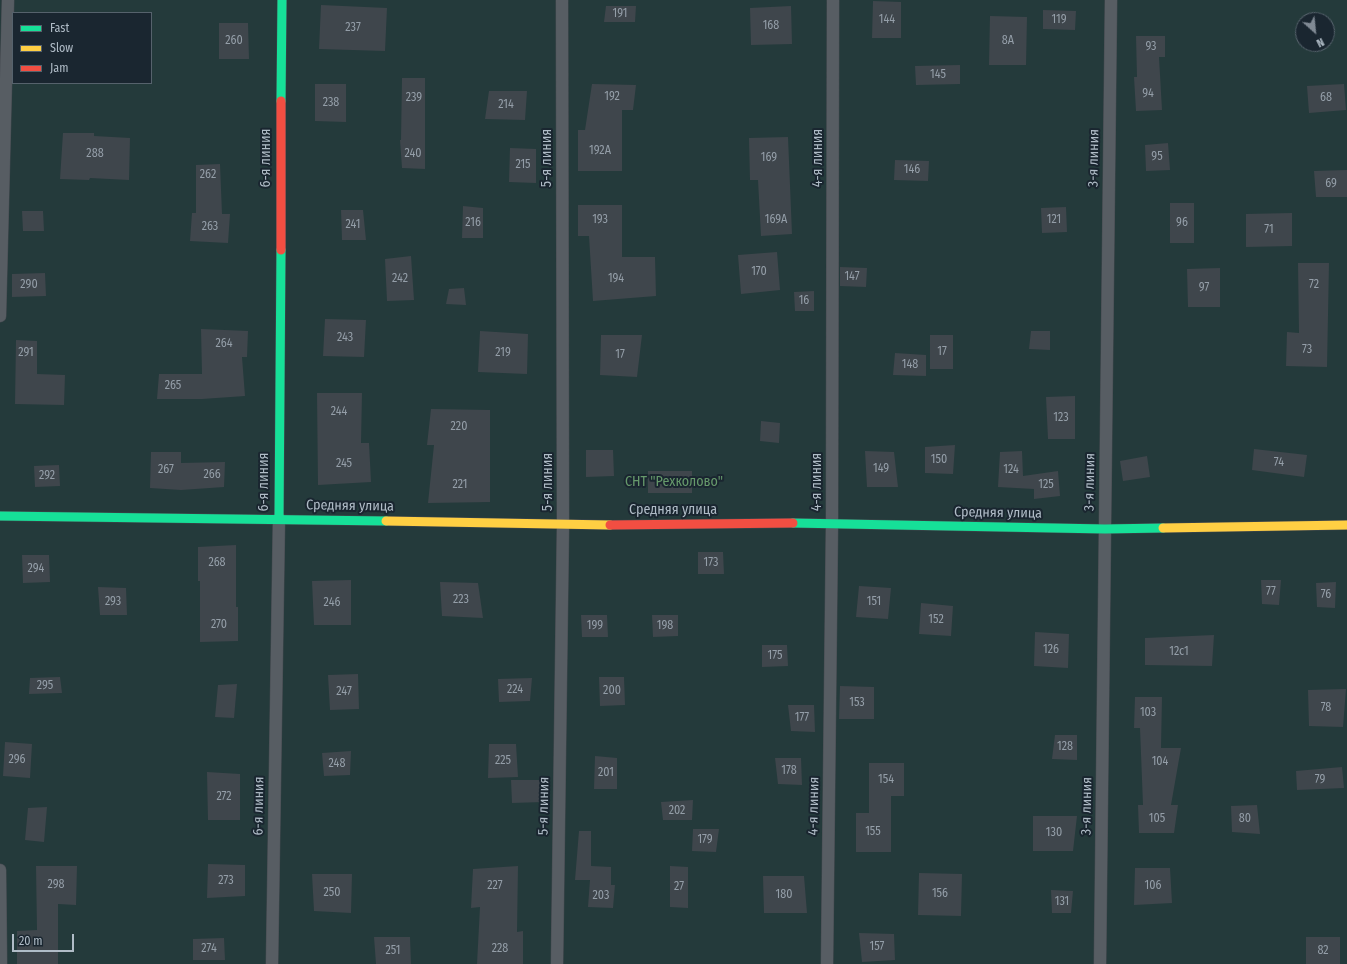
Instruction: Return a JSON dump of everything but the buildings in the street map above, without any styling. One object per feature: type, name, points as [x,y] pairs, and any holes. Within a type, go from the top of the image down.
[{"type":"street","name":"6-я линия","points":[[279,518],[282,0]]},
{"type":"street","name":"Средняя улица","points":[[0,516],[279,518],[563,525],[832,523],[1105,529],[1347,525]]},
{"type":"lane","points":[[0,316],[8,0]]},
{"type":"lane","name":"5-я линия","points":[[557,964],[563,525],[562,0]]},
{"type":"lane","name":"4-я линия","points":[[827,964],[832,523],[834,0]]},
{"type":"lane","name":"3-я линия","points":[[1100,964],[1111,0]]},
{"type":"lane","name":"6-я линия","points":[[272,964],[279,518]]},
{"type":"lane","points":[[0,870],[1,964]]},
{"type":"green space","name":"СНТ \"Рехколово\"","points":[[0,0],[1347,0],[1347,964],[0,964]]},
{"type":"traffic: fast","points":[[281,101],[282,0]]},
{"type":"traffic: fast","points":[[279,518],[281,250]]},
{"type":"traffic: fast","points":[[0,516],[386,521]]},
{"type":"traffic: fast","points":[[793,523],[1105,529],[1163,528]]},
{"type":"traffic: slow","points":[[386,521],[610,525]]},
{"type":"traffic: slow","points":[[1163,528],[1347,525]]},
{"type":"traffic: jam","points":[[281,101],[281,250]]},
{"type":"traffic: jam","points":[[610,525],[793,523]]}]
